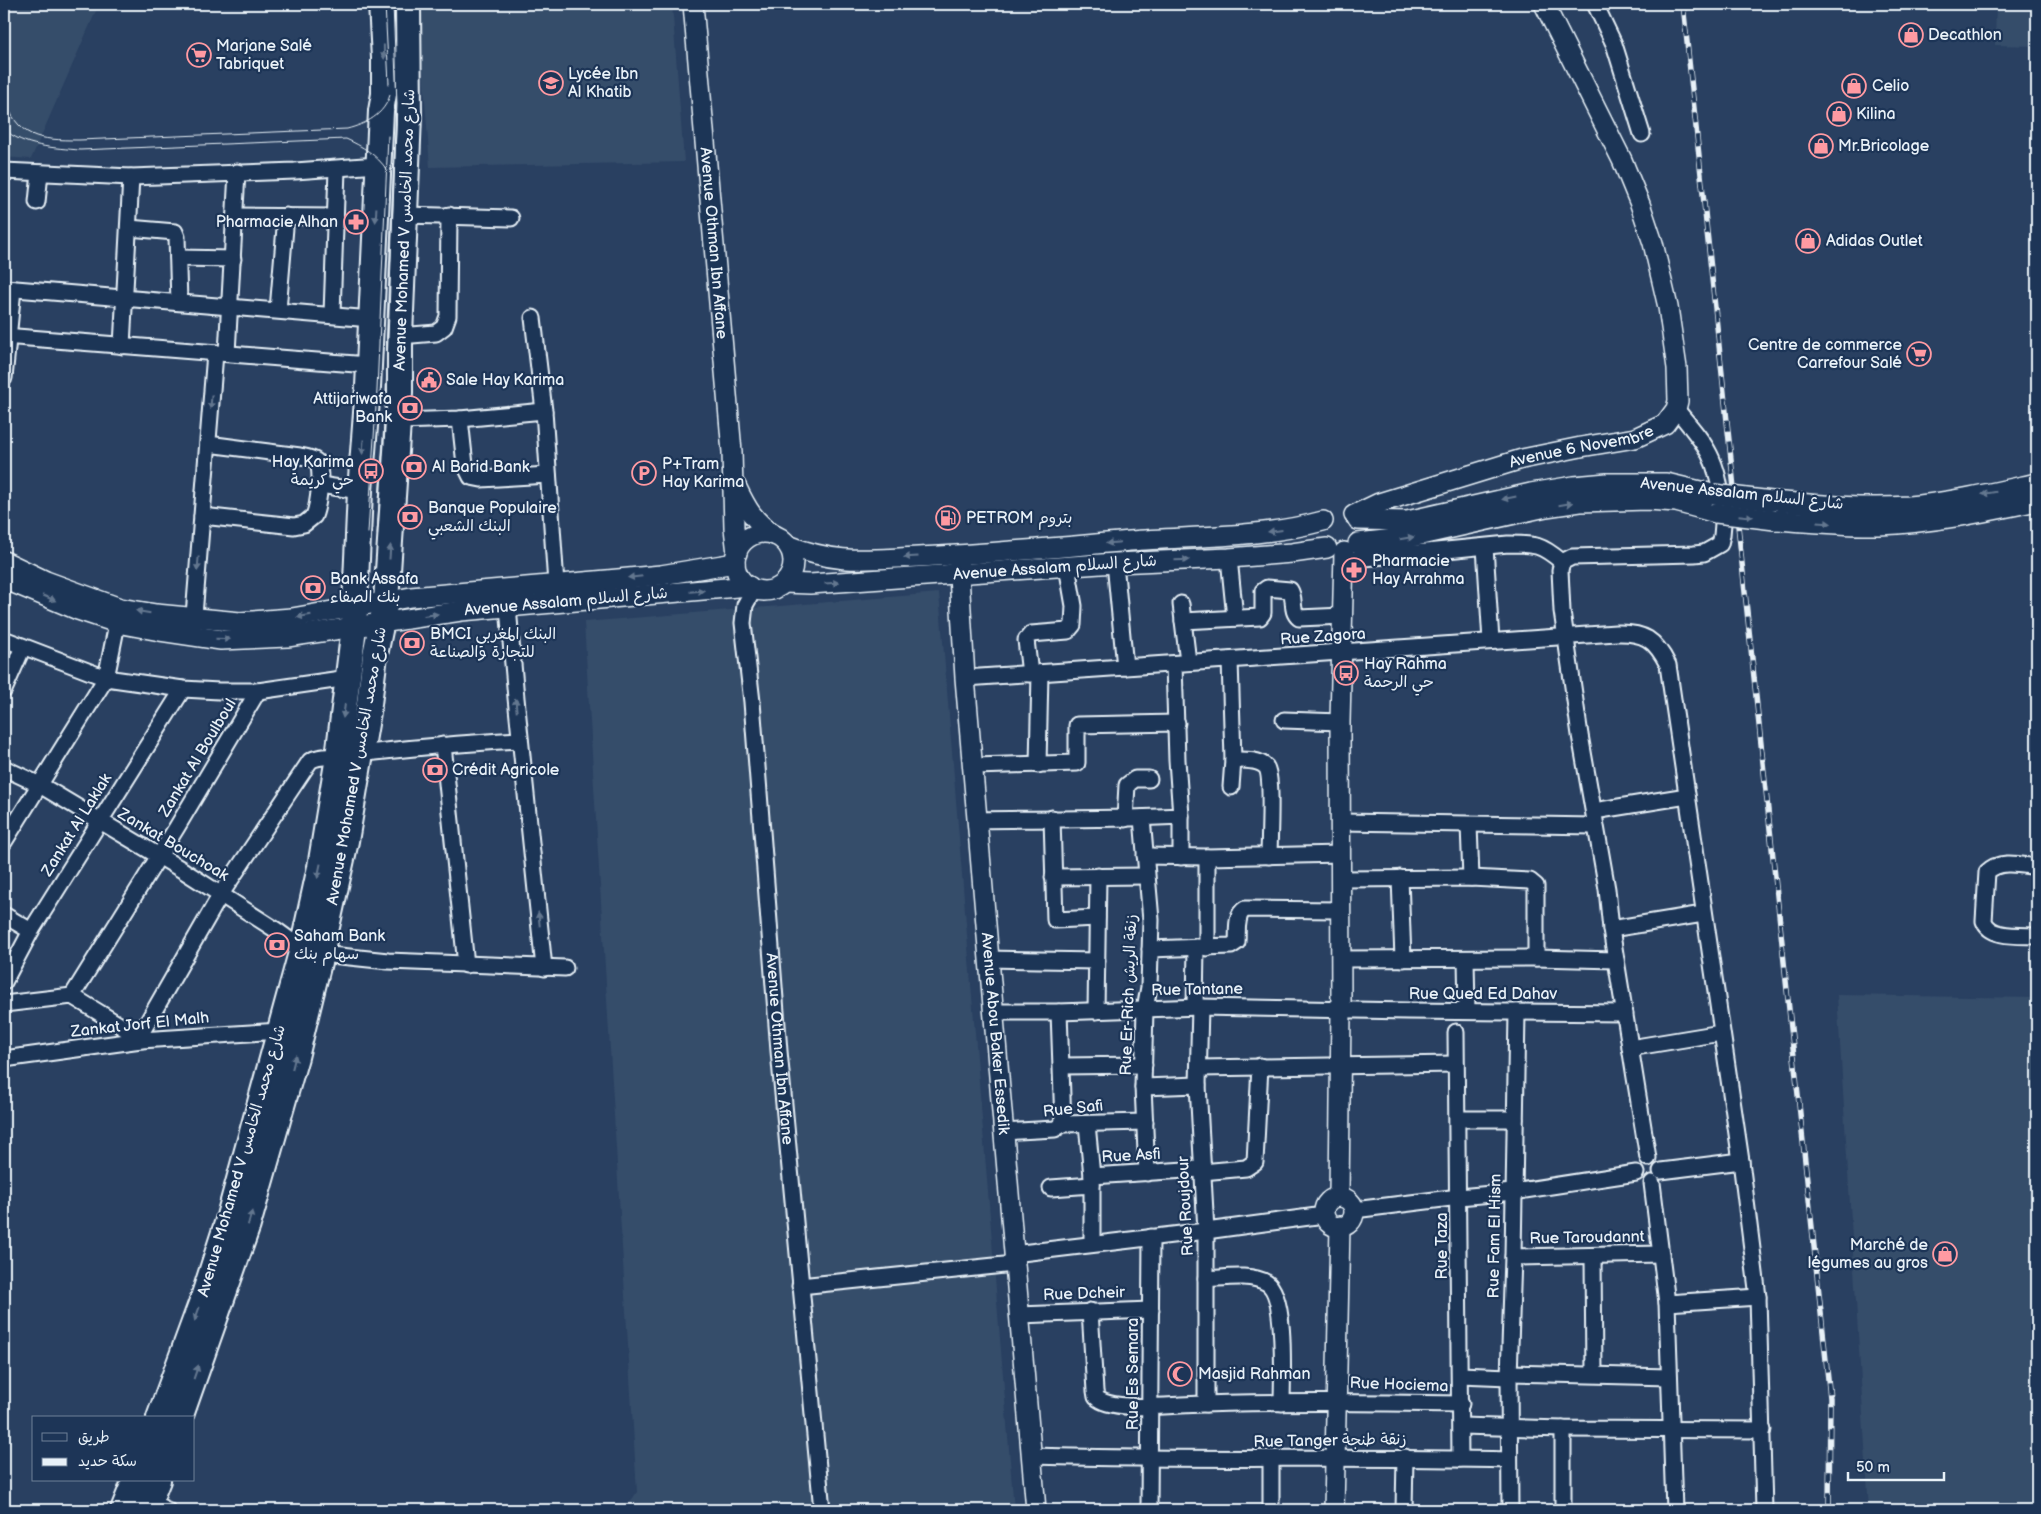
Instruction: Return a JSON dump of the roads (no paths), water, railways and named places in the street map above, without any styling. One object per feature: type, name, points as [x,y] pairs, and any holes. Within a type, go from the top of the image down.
[{"type":"main road","name":"Avenue Mohamed V شارع محمد الخامس","points":[[160,1416],[203,1298],[228,1220],[280,1030],[312,952],[346,841],[350,755],[348,678],[354,617],[381,111],[384,94],[381,4]]},
{"type":"main road","name":"Avenue Mohamed V شارع محمد الخامس","points":[[350,755],[385,612],[399,421],[410,47],[408,4]]},
{"type":"main road","name":"Avenue Mohamed V شارع محمد الخامس","points":[[181,1416],[248,1225],[279,1119],[312,952]]},
{"type":"main road","points":[[123,1510],[134,1482]]},
{"type":"street","name":"Avenue Othman Ibn Affane","points":[[693,4],[734,483],[736,558]]},
{"type":"street","points":[[1544,4],[1622,160],[1640,204],[1653,243],[1668,307],[1678,368],[1678,401],[1676,408],[1710,454],[1720,480],[1724,527],[1720,544],[1704,553],[1694,554],[1572,557],[1562,562],[1560,570],[1566,638],[1580,735],[1607,889],[1611,929],[1648,1158]]},
{"type":"street","points":[[1594,4],[1614,44],[1642,134]]},
{"type":"street","points":[[4,171],[131,178],[378,165]]},
{"type":"street","points":[[332,314],[338,168]]},
{"type":"street","points":[[193,627],[208,444],[221,353],[231,306],[237,172]]},
{"type":"street","points":[[38,202],[40,173]]},
{"type":"street","points":[[122,346],[123,297],[131,178]]},
{"type":"street","points":[[405,215],[511,218]]},
{"type":"street","points":[[400,336],[436,333],[446,323],[449,295],[449,215]]},
{"type":"street","points":[[235,216],[336,217]]},
{"type":"street","points":[[278,310],[286,216]]},
{"type":"street","points":[[129,228],[176,232],[178,238],[179,302]]},
{"type":"street","points":[[178,258],[233,259]]},
{"type":"street","points":[[4,378],[8,288],[332,314],[371,319]]},
{"type":"street","points":[[534,318],[544,411],[556,584]]},
{"type":"street","points":[[6,337],[368,366]]},
{"type":"street","name":"Avenue 6 Novembre","points":[[1356,518],[1388,500],[1522,459],[1635,438],[1665,424],[1676,408]]},
{"type":"street","points":[[399,421],[460,419],[544,411]]},
{"type":"street","points":[[460,419],[465,465],[471,477],[481,479],[548,475]]},
{"type":"street","points":[[202,516],[282,525],[304,524],[314,516],[320,485],[318,465],[314,460],[300,456],[208,444]]},
{"type":"street","name":"Avenue Othman Ibn Affane","points":[[734,483],[748,512],[759,524],[781,540]]},
{"type":"street","name":"Avenue Assalam شارع السلام","points":[[1356,518],[1408,521],[1531,493],[1607,483],[1666,483],[1713,494],[1827,506],[1908,506],[2037,483]]},
{"type":"street","points":[[320,485],[338,486],[360,491]]},
{"type":"street","points":[[1388,500],[1380,506],[1379,512],[1384,518],[1392,521]]},
{"type":"street","name":"Avenue Assalam شارع السلام","points":[[784,582],[810,584],[959,575],[1115,562],[1343,551],[1546,507],[1580,502],[1648,500],[1676,502],[1716,513],[1852,526],[1897,524],[1982,513],[2037,501]]},
{"type":"street","points":[[1339,1197],[1341,1009],[1340,722],[1343,551],[1362,531],[1356,518],[1349,512],[1337,511],[1326,516],[1322,521],[1319,532],[1323,543],[1343,551],[1485,548],[1508,544],[1539,545],[1562,562]]},
{"type":"street","name":"Avenue Assalam شارع السلام","points":[[781,540],[809,553],[840,560],[959,556],[1160,539],[1250,534],[1295,528],[1322,521]]},
{"type":"street","points":[[763,533],[781,540],[791,553],[791,572],[784,582],[773,589],[751,588],[738,575],[736,558],[742,543],[752,536],[763,533]]},
{"type":"street","points":[[1485,548],[1491,641]]},
{"type":"street","name":"Avenue Abou Baker Essedik","points":[[959,556],[965,678],[979,820],[988,959],[1036,1510]]},
{"type":"street","name":"Avenue Assalam شارع السلام","points":[[4,579],[78,610],[193,627],[221,640],[278,638],[354,617],[385,612],[461,611],[556,584],[661,575],[736,558]]},
{"type":"street","points":[[1229,558],[1235,618]]},
{"type":"street","name":"Avenue Assalam شارع السلام","points":[[4,561],[118,615]]},
{"type":"street","points":[[1115,562],[1125,667]]},
{"type":"street","points":[[1038,765],[1035,673],[1026,640],[1030,634],[1068,631],[1074,626],[1074,606],[1067,566]]},
{"type":"street","name":"Avenue Othman Ibn Affane","points":[[751,588],[745,605],[743,623],[752,702],[773,980],[800,1286],[822,1510]]},
{"type":"street","name":"Avenue Assalam شارع السلام","points":[[507,598],[751,588]]},
{"type":"street","points":[[1183,621],[1262,616],[1263,591],[1275,588],[1287,589],[1292,592],[1294,613],[1299,618],[1343,616]]},
{"type":"street","points":[[507,598],[544,968]]},
{"type":"street","points":[[1181,604],[1183,621],[1177,723],[1181,857]]},
{"type":"street","points":[[6,834],[40,785],[106,678],[118,615]]},
{"type":"street","name":"Rue Zagora","points":[[965,678],[1342,653],[1491,641],[1634,633],[1656,645],[1668,665],[1687,796]]},
{"type":"street","points":[[4,639],[106,678],[183,689],[219,692],[258,691],[348,678]]},
{"type":"street","points":[[4,690],[23,647]]},
{"type":"street","points":[[1230,660],[1233,760],[1231,787]]},
{"type":"street","name":"Zankat Al Laklak","points":[[4,982],[31,932],[183,689]]},
{"type":"street","name":"Zankat Al Boulboul","points":[[72,996],[159,857],[258,691]]},
{"type":"street","points":[[1284,720],[1340,722]]},
{"type":"street","points":[[974,766],[1077,763],[1077,725],[1177,723]]},
{"type":"street","points":[[4,1004],[72,996],[140,1038],[221,894],[305,766],[318,757],[443,744],[520,740]]},
{"type":"street","points":[[443,744],[466,965]]},
{"type":"street","points":[[1233,760],[1260,763],[1268,771],[1270,788],[1269,856]]},
{"type":"street","name":"Zankat Bouchoak","points":[[4,768],[40,785],[100,820],[312,952]]},
{"type":"street","points":[[1125,820],[1127,785],[1135,779],[1149,779]]},
{"type":"street","points":[[1594,811],[1687,796],[1741,1162],[1758,1297],[1764,1510]]},
{"type":"street","points":[[979,820],[1052,818],[1125,820],[1181,816]]},
{"type":"street","points":[[1052,818],[1055,920],[1097,918]]},
{"type":"street","name":"Rue Er-Rich زنقة الريش","points":[[1142,818],[1151,920],[1149,987],[1145,1009],[1144,1065],[1148,1172]]},
{"type":"street","points":[[1341,822],[1595,826]]},
{"type":"street","points":[[1469,825],[1471,878]]},
{"type":"street","points":[[1145,856],[1207,857],[1341,854]]},
{"type":"street","name":"Rue Roujdour","points":[[1206,1404],[1206,1231],[1198,1085],[1198,1007],[1207,857]]},
{"type":"street","points":[[2037,867],[2012,864],[1999,864],[1992,867],[1988,872],[1984,921],[1988,929],[1993,932],[2037,936]]},
{"type":"street","points":[[1096,1011],[1098,876]]},
{"type":"street","points":[[1053,877],[1146,876]]},
{"type":"street","points":[[1400,878],[1403,959]]},
{"type":"street","points":[[1341,879],[1471,878],[1526,880],[1534,884],[1537,911],[1536,958]]},
{"type":"street","points":[[1150,949],[1224,947],[1236,943],[1238,919],[1241,912],[1245,909],[1340,910]]},
{"type":"street","points":[[1611,929],[1703,914]]},
{"type":"street","points":[[4,915],[31,932]]},
{"type":"street","points":[[312,952],[388,961],[565,968]]},
{"type":"street","points":[[1341,959],[1536,958],[1616,960]]},
{"type":"street","points":[[988,959],[1097,961]]},
{"type":"street","points":[[1466,959],[1467,1011]]},
{"type":"street","name":"Rue Tantane","points":[[994,1012],[1059,1012],[1198,1007],[1341,1009]]},
{"type":"street","name":"Rue Qued Ed Dahav","points":[[1341,1009],[1624,1013]]},
{"type":"street","points":[[1059,1012],[1063,1124]]},
{"type":"street","name":"Rue Fam El Hism","points":[[1510,1510],[1509,1427],[1514,1257],[1513,1192],[1516,1012]]},
{"type":"street","name":"Zankat Jorf El Malh","points":[[4,1059],[140,1038],[280,1030]]},
{"type":"street","name":"Rue Taza","points":[[1456,1032],[1461,1404],[1460,1459]]},
{"type":"street","points":[[1630,1048],[1721,1033]]},
{"type":"street","points":[[1199,1068],[1456,1064]]},
{"type":"street","points":[[1062,1066],[1144,1065]]},
{"type":"street","name":"Rue Asfi","points":[[1092,1181],[1148,1172],[1246,1168],[1255,1162],[1260,1066]]},
{"type":"street","points":[[1144,1087],[1198,1085]]},
{"type":"street","points":[[1458,1119],[1515,1118]]},
{"type":"street","name":"Rue Safi","points":[[1003,1132],[1055,1129],[1063,1124],[1145,1122]]},
{"type":"street","name":"Rue Asfi","points":[[1087,1124],[1092,1181],[1092,1244]]},
{"type":"street","points":[[1648,1158],[1638,1164],[1636,1174],[1642,1182],[1657,1177],[1741,1162]]},
{"type":"street","points":[[1648,1158],[1658,1162],[1660,1254],[1667,1303],[1674,1510]]},
{"type":"street","points":[[1354,1210],[1513,1192],[1636,1174]]},
{"type":"street","points":[[1051,1188],[1092,1181]]},
{"type":"street","points":[[1339,1197],[1348,1200],[1354,1210],[1351,1220],[1347,1224],[1340,1226],[1330,1224],[1324,1215],[1327,1202],[1339,1197]]},
{"type":"street","points":[[800,1286],[1014,1259],[1092,1244],[1324,1215]]},
{"type":"street","points":[[1334,1510],[1340,1226]]},
{"type":"street","name":"Rue Es Semara","points":[[1150,1510],[1152,1237]]},
{"type":"street","name":"Rue Taroudannt","points":[[1514,1257],[1592,1257],[1660,1254]]},
{"type":"street","points":[[1592,1257],[1594,1374]]},
{"type":"street","points":[[1206,1279],[1233,1277],[1253,1279],[1266,1283],[1275,1290],[1281,1314],[1282,1403]]},
{"type":"street","points":[[1667,1303],[1758,1297]]},
{"type":"street","name":"Rue Dcheir","points":[[1019,1314],[1150,1310]]},
{"type":"street","name":"Rue Hociema","points":[[1090,1312],[1096,1397],[1105,1403],[1151,1407],[1336,1401],[1461,1404]]},
{"type":"street","points":[[1460,1375],[1594,1374],[1670,1377]]},
{"type":"street","points":[[1461,1426],[1563,1429],[1763,1430]]},
{"type":"street","points":[[1563,1429],[1563,1510]]},
{"type":"street","name":"Rue Tanger زنقة طنجة","points":[[1031,1456],[1150,1460],[1405,1457],[1509,1460]]},
{"type":"street","points":[[1404,1510],[1405,1457]]},
{"type":"street","points":[[1271,1459],[1271,1510]]},
{"type":"tram line","points":[[4,45],[5,4]]},
{"type":"tram line","points":[[385,4],[389,84]]},
{"type":"tram line","points":[[377,534],[386,391],[397,104],[393,4]]},
{"type":"tram line","points":[[4,96],[9,110],[16,121],[31,134],[52,139],[79,140],[347,129],[373,118],[383,108],[390,95]]},
{"type":"tram line","points":[[4,129],[20,140],[40,146],[80,150],[346,139],[369,152],[387,170]]},
{"type":"tram line","points":[[368,533],[377,390],[388,136]]},
{"type":"railway","points":[[1683,4],[1830,1398],[1829,1510]]},
{"type":"place","name":"Decathlon","points":[[1911,35]]},
{"type":"place","name":"Marjane Salé Tabriquet","points":[[199,55]]},
{"type":"place","name":"Lycée Ibn Al Khatib","points":[[551,83]]},
{"type":"place","name":"Celio","points":[[1854,86]]},
{"type":"place","name":"Kilina","points":[[1839,114]]},
{"type":"place","name":"Mr.Bricolage","points":[[1821,146]]},
{"type":"place","name":"Pharmacie Alhan","points":[[356,222]]},
{"type":"place","name":"Adidas Outlet","points":[[1808,241]]},
{"type":"place","name":"Centre de commerce Carrefour Salé","points":[[1919,354]]},
{"type":"place","name":"Sale Hay Karima","points":[[429,380]]},
{"type":"place","name":"Attijariwafa Bank","points":[[410,408]]},
{"type":"place","name":"Al Barid Bank","points":[[414,467]]},
{"type":"place","name":"Hay Karima حي كريمة","points":[[371,471]]},
{"type":"place","name":"P+Tram Hay Karima","points":[[644,473]]},
{"type":"place","name":"Banque Populaire البنك الشعبي","points":[[410,517]]},
{"type":"place","name":"PETROM بتروم","points":[[948,518]]},
{"type":"place","name":"Pharmacie Hay Arrahma","points":[[1354,570]]},
{"type":"place","name":"Bank Assafa بنك الصفاء","points":[[313,588]]},
{"type":"place","name":"BMCI البنك المغربي للتجارة والصناعة","points":[[412,643]]},
{"type":"place","name":"Hay Rahma حي الرحمة","points":[[1346,673]]},
{"type":"place","name":"Crédit Agricole","points":[[435,770]]},
{"type":"place","name":"Saham Bank سهام بنك","points":[[277,945]]},
{"type":"place","name":"Marché de légumes au gros","points":[[1945,1254]]},
{"type":"place","name":"Masjid Rahman","points":[[1180,1374]]}]
